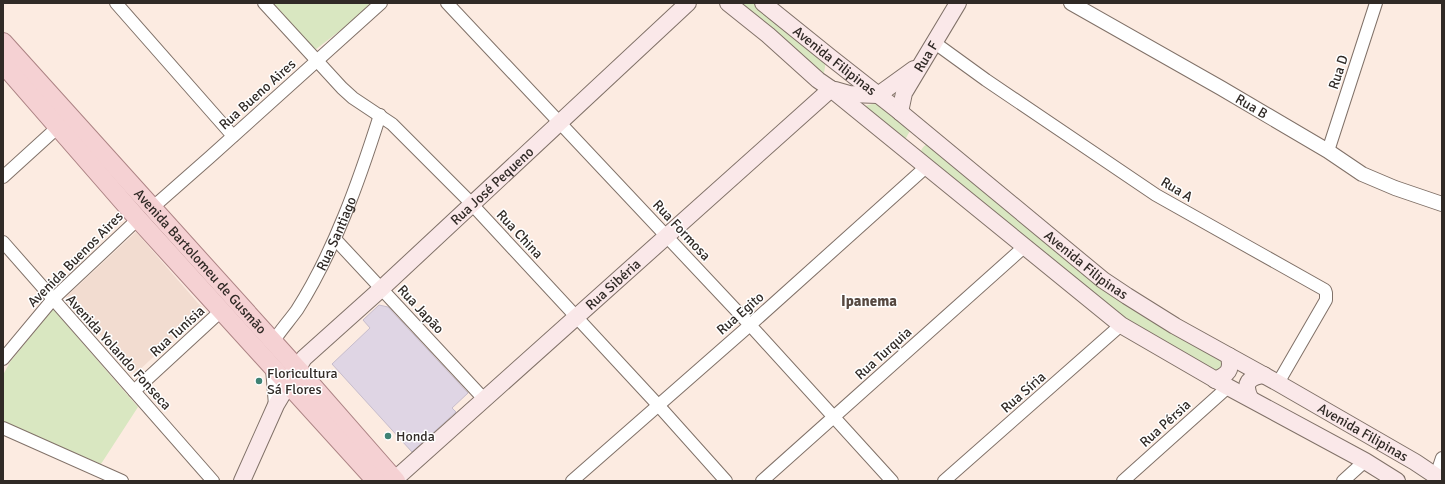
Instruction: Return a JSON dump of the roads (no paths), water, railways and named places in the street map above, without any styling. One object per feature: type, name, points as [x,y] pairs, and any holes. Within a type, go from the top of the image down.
[{"type":"main road","name":"Rua José Pequeno","points":[[296,375],[304,358],[381,289],[688,3]]},
{"type":"main road","name":"Avenida Filipinas","points":[[728,3],[768,35],[818,80],[1121,325],[1222,383],[1365,461],[1397,481]]},
{"type":"main road","name":"Avenida Filipinas","points":[[763,3],[900,112],[1103,280],[1175,326],[1278,383],[1439,478]]},
{"type":"main road","name":"Rua F","points":[[900,112],[904,94],[920,64],[935,43],[958,3]]},
{"type":"main road","name":"Avenida Bartolomeu de Gusmão","points":[[3,42],[272,342],[376,481]]},
{"type":"main road","points":[[830,57],[831,90],[849,94],[878,95],[920,64]]},
{"type":"main road","name":"Avenida Bartolomeu de Gusmão","points":[[3,64],[138,218],[273,368],[296,375],[395,480]]},
{"type":"main road","name":"Rua Sibéria","points":[[395,480],[831,90]]},
{"type":"main road","points":[[898,144],[904,143],[909,139],[914,124]]},
{"type":"main road","points":[[914,157],[914,150],[918,141],[930,137]]},
{"type":"main road","points":[[1222,383],[1231,364],[1229,356]]},
{"type":"main road","points":[[242,481],[276,405],[296,375]]},
{"type":"main road","points":[[1250,398],[1247,392],[1247,386],[1250,380],[1256,376],[1264,376]]},
{"type":"street","points":[[116,3],[233,136]]},
{"type":"street","name":"Rua China","points":[[264,3],[347,93],[392,124],[472,204],[658,405],[726,481]]},
{"type":"street","name":"Rua Bueno Aires","points":[[152,208],[381,3]]},
{"type":"street","name":"Rua Formosa","points":[[447,3],[750,325],[892,481]]},
{"type":"street","name":"Rua B","points":[[1071,3],[1221,88],[1328,151],[1362,174],[1395,188],[1439,203]]},
{"type":"street","name":"Rua D","points":[[1328,151],[1376,3]]},
{"type":"street","name":"Rua A","points":[[935,43],[986,80],[1156,195],[1325,290],[1326,300],[1278,383]]},
{"type":"street","name":"Rua Santiago","points":[[272,342],[297,310],[335,239],[380,115]]},
{"type":"street","points":[[3,177],[58,127]]},
{"type":"street","name":"Rua Egito","points":[[572,481],[750,325],[926,167]]},
{"type":"street","name":"Avenida Buenos Aires","points":[[3,358],[53,299],[138,218]]},
{"type":"street","name":"Rua Japão","points":[[335,239],[484,399]]},
{"type":"street","name":"Avenida Yolando Fonseca","points":[[3,242],[213,481]]},
{"type":"street","name":"Rua Turquia","points":[[762,481],[1024,247]]},
{"type":"street","name":"Rua Tunísia","points":[[134,390],[222,310]]},
{"type":"street","name":"Rua Síria","points":[[944,481],[1121,325]]},
{"type":"street","points":[[273,368],[276,405]]},
{"type":"street","name":"Rua Pérsia","points":[[1123,481],[1222,383]]},
{"type":"street","points":[[3,428],[122,481]]},
{"type":"street","points":[[1439,478],[1442,458]]},
{"type":"street","points":[[1343,481],[1365,461]]},
{"type":"place","name":"Floricultura Sá Flores","points":[[259,381]]},
{"type":"place","name":"Honda","points":[[388,436]]},
{"type":"district","name":"Ipanema","points":[[869,301]]}]
